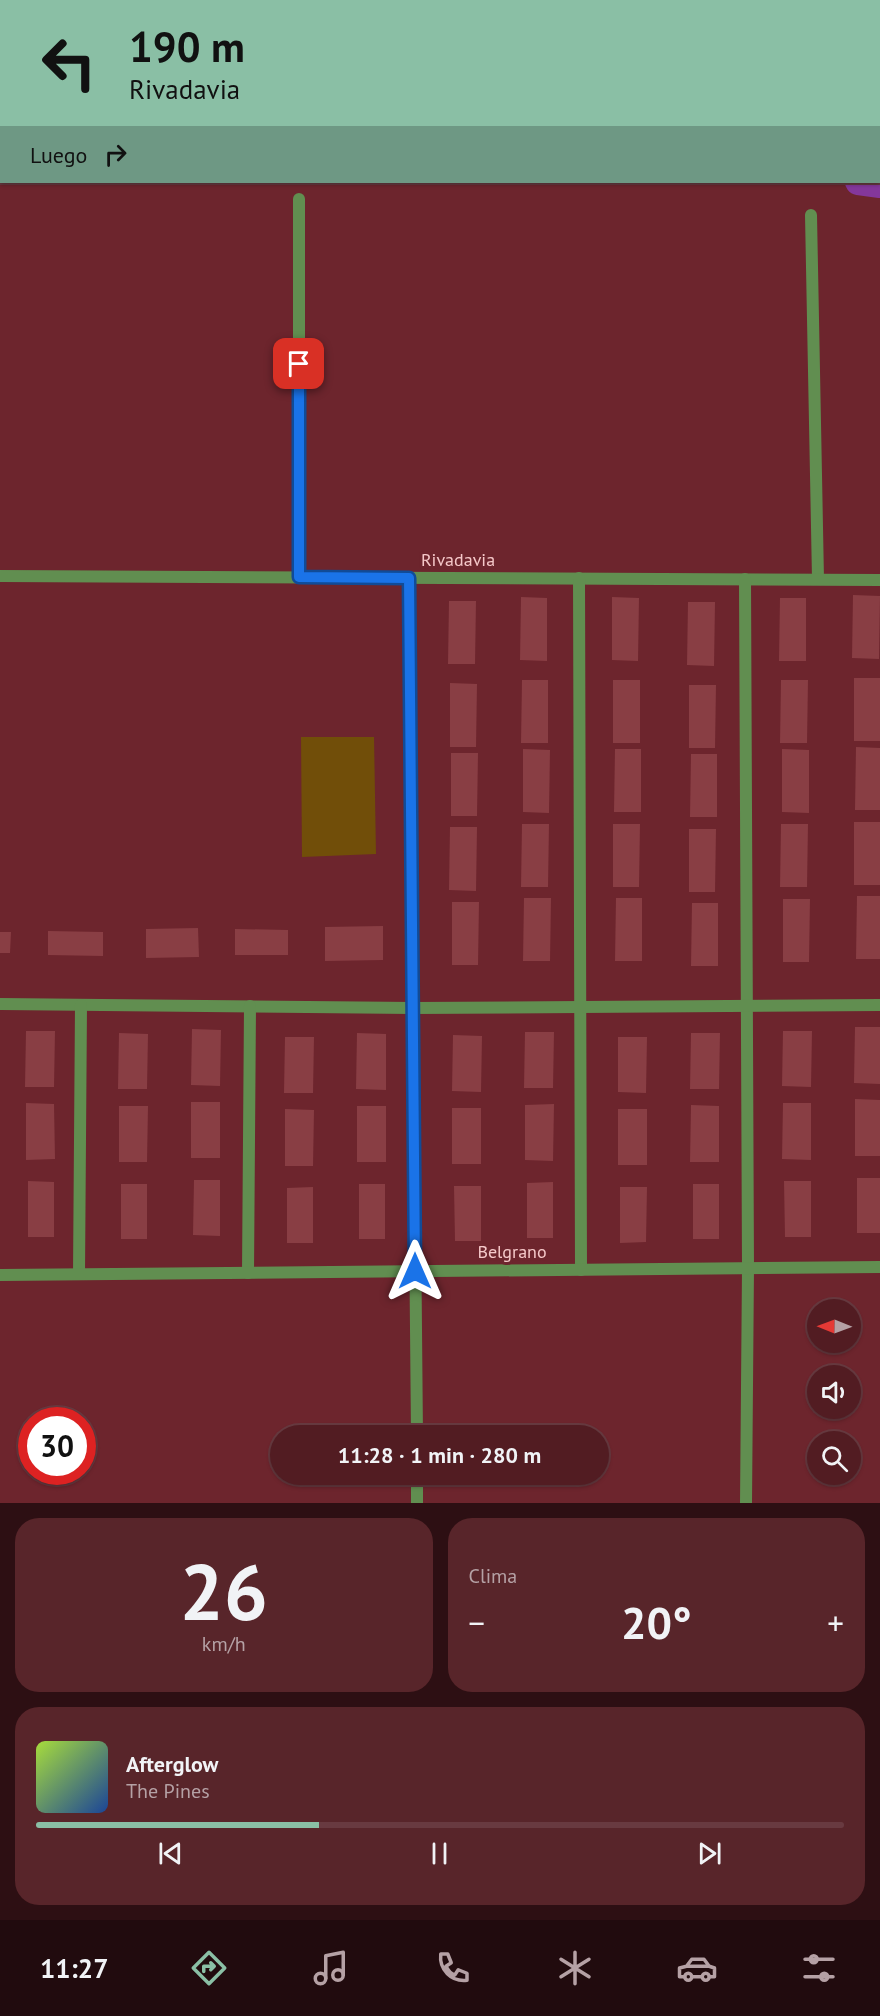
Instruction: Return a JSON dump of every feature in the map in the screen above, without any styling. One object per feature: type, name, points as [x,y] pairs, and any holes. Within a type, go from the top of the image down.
[{"type":"street","points":[[299,199],[299,577]]},
{"type":"street","points":[[811,215],[818,579]]},
{"type":"street","name":"Rivadavia","points":[[0,576],[880,580]]},
{"type":"street","points":[[409,578],[417,1425]]},
{"type":"street","points":[[579,579],[581,1270]]},
{"type":"street","points":[[745,579],[748,1268],[746,1503]]},
{"type":"street","points":[[0,1004],[413,1008],[880,1005]]},
{"type":"street","points":[[79,1274],[81,1005]]},
{"type":"street","points":[[248,1273],[250,1006]]},
{"type":"street","name":"Belgrano","points":[[0,1275],[880,1267]]},
{"type":"street","points":[[417,1485],[417,1503]]},
{"type":"shaded area","points":[[301,737],[374,737],[376,854],[302,857]]},
{"type":"building","points":[[853,595],[880,596],[879,659],[852,658]]},
{"type":"building","points":[[521,597],[547,598],[547,661],[520,660]]},
{"type":"building","points":[[612,597],[639,598],[638,661],[612,660]]},
{"type":"building","points":[[780,598],[806,598],[806,661],[779,661]]},
{"type":"building","points":[[449,601],[476,601],[475,664],[448,664]]},
{"type":"building","points":[[688,602],[715,602],[714,666],[687,665]]},
{"type":"building","points":[[854,678],[880,678],[880,741],[854,741]]},
{"type":"building","points":[[522,680],[548,680],[548,743],[521,743]]},
{"type":"building","points":[[613,680],[640,680],[640,743],[613,743]]},
{"type":"building","points":[[781,680],[808,680],[807,743],[780,743]]},
{"type":"building","points":[[450,683],[477,684],[476,747],[450,747]]},
{"type":"building","points":[[689,685],[716,685],[715,748],[689,748]]},
{"type":"building","points":[[856,747],[880,748],[880,810],[855,810]]},
{"type":"building","points":[[523,749],[550,750],[549,813],[523,812]]},
{"type":"building","points":[[615,749],[641,749],[641,812],[614,812]]},
{"type":"building","points":[[782,749],[809,750],[809,813],[782,812]]},
{"type":"building","points":[[451,753],[478,753],[477,816],[451,816]]},
{"type":"building","points":[[691,754],[717,754],[717,817],[690,817]]},
{"type":"building","points":[[854,822],[880,822],[880,885],[854,885]]},
{"type":"building","points":[[522,824],[549,824],[548,887],[521,887]]},
{"type":"building","points":[[613,824],[640,824],[639,887],[613,887]]},
{"type":"building","points":[[781,824],[808,824],[807,887],[780,887]]},
{"type":"building","points":[[450,827],[477,827],[476,891],[449,890]]},
{"type":"building","points":[[689,829],[716,829],[715,892],[689,892]]},
{"type":"building","points":[[857,896],[880,896],[880,959],[856,959]]},
{"type":"building","points":[[524,898],[551,898],[550,961],[523,961]]},
{"type":"building","points":[[616,898],[642,898],[642,961],[615,961]]},
{"type":"building","points":[[783,899],[810,899],[809,962],[783,962]]},
{"type":"building","points":[[452,902],[479,902],[478,965],[452,965]]},
{"type":"building","points":[[692,903],[718,903],[718,966],[691,966]]},
{"type":"building","points":[[383,926],[383,960],[325,961],[325,927]]},
{"type":"building","points":[[198,928],[199,957],[146,958],[146,929]]},
{"type":"building","points":[[235,929],[288,930],[288,955],[235,955]]},
{"type":"building","points":[[48,931],[103,932],[103,956],[48,955]]},
{"type":"building","points":[[0,932],[11,932],[10,953],[0,953]]},
{"type":"building","points":[[855,1027],[880,1027],[880,1084],[854,1083]]},
{"type":"building","points":[[192,1029],[221,1030],[220,1086],[191,1085]]},
{"type":"building","points":[[26,1031],[55,1031],[54,1087],[25,1087]]},
{"type":"building","points":[[783,1031],[812,1031],[811,1087],[782,1086]]},
{"type":"building","points":[[525,1032],[554,1032],[553,1088],[524,1088]]},
{"type":"building","points":[[119,1033],[148,1034],[147,1089],[118,1089]]},
{"type":"building","points":[[357,1033],[386,1034],[386,1090],[356,1089]]},
{"type":"building","points":[[691,1033],[720,1033],[719,1089],[690,1089]]},
{"type":"building","points":[[453,1035],[482,1036],[481,1092],[452,1091]]},
{"type":"building","points":[[285,1037],[314,1037],[313,1093],[284,1093]]},
{"type":"building","points":[[618,1037],[647,1037],[646,1093],[618,1092]]},
{"type":"building","points":[[855,1099],[880,1100],[880,1156],[855,1156]]},
{"type":"building","points":[[191,1102],[220,1102],[220,1158],[191,1158]]},
{"type":"building","points":[[26,1103],[54,1104],[55,1159],[26,1160]]},
{"type":"building","points":[[783,1103],[811,1103],[811,1160],[782,1159]]},
{"type":"building","points":[[554,1104],[553,1161],[525,1160],[525,1105]]},
{"type":"building","points":[[691,1105],[719,1106],[719,1162],[690,1162]]},
{"type":"building","points":[[119,1106],[148,1106],[147,1162],[119,1162]]},
{"type":"building","points":[[357,1106],[386,1106],[386,1162],[357,1162]]},
{"type":"building","points":[[452,1108],[481,1108],[481,1164],[452,1164]]},
{"type":"building","points":[[285,1109],[314,1110],[313,1166],[285,1166]]},
{"type":"building","points":[[618,1109],[647,1109],[647,1165],[618,1165]]},
{"type":"building","points":[[857,1178],[880,1178],[880,1233],[857,1233]]},
{"type":"building","points":[[194,1180],[220,1180],[220,1236],[193,1235]]},
{"type":"building","points":[[28,1181],[54,1182],[54,1237],[28,1237]]},
{"type":"building","points":[[784,1181],[811,1181],[811,1237],[785,1237]]},
{"type":"building","points":[[553,1182],[553,1238],[527,1238],[527,1183]]},
{"type":"building","points":[[121,1184],[147,1184],[147,1239],[121,1239]]},
{"type":"building","points":[[359,1184],[385,1184],[385,1239],[359,1239]]},
{"type":"building","points":[[693,1184],[719,1184],[719,1239],[693,1239]]},
{"type":"building","points":[[454,1186],[481,1186],[481,1241],[455,1241]]},
{"type":"building","points":[[313,1187],[313,1243],[287,1243],[287,1188]]},
{"type":"building","points":[[620,1187],[647,1187],[646,1242],[620,1243]]},
{"type":"waterway","points":[[865,183],[880,185]]},
{"type":"route","points":[[299,364],[299,577],[409,578],[415,1271]]}]
